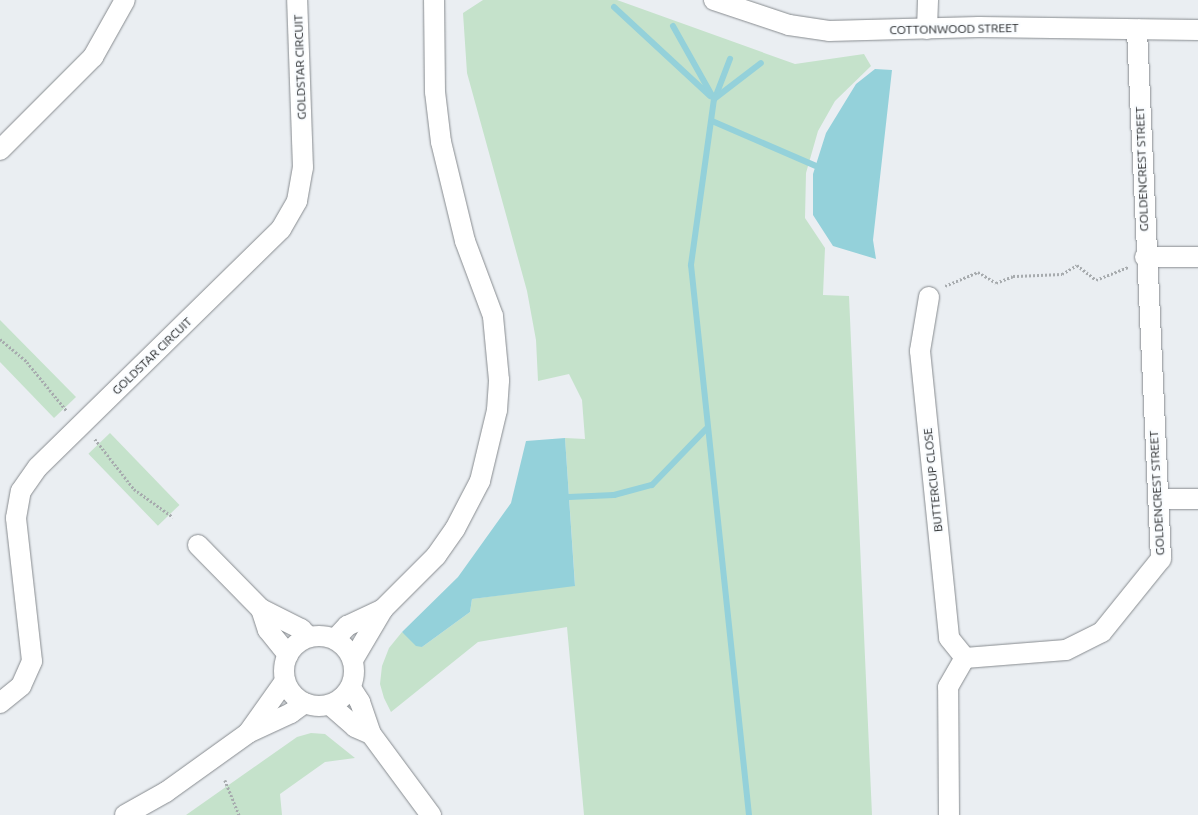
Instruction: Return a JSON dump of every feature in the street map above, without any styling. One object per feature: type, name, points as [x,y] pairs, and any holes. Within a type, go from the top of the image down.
[{"type":"street","points":[[0,150],[94,57],[125,0]]},
{"type":"street","name":"GOLDSTAR CIRCUIT","points":[[0,703],[21,686],[32,661],[16,518],[21,491],[38,467],[281,229],[297,201],[303,168],[297,0]]},
{"type":"street","points":[[431,815],[371,734],[360,702],[351,688],[353,660],[382,609],[436,556],[470,504],[491,443],[497,410],[498,352],[493,316],[464,241],[441,142],[434,92],[434,0]]},
{"type":"street","name":"COTTONWOOD STREET","points":[[714,0],[789,25],[830,31],[927,29],[1198,30]]},
{"type":"street","points":[[927,29],[928,0]]},
{"type":"street","name":"GOLDENCREST STREET","points":[[966,658],[1066,650],[1102,632],[1161,559],[1145,256],[1136,30]]},
{"type":"street","points":[[1145,256],[1198,257]]},
{"type":"street","name":"BUTTERCUP CLOSE","points":[[930,297],[920,351],[921,366],[949,638],[966,658]]},
{"type":"street","points":[[1158,500],[1198,499]]},
{"type":"street","points":[[198,545],[261,609],[301,629],[309,637],[335,639],[353,660]]},
{"type":"street","points":[[261,609],[268,630],[288,656]]},
{"type":"street","points":[[335,639],[347,626],[382,609]]},
{"type":"street","points":[[248,733],[285,681],[288,656],[309,637]]},
{"type":"street","points":[[949,815],[948,687],[966,658]]},
{"type":"street","points":[[285,681],[293,694],[304,703],[330,705],[354,727],[371,734]]},
{"type":"street","points":[[330,705],[351,688]]},
{"type":"street","points":[[125,815],[189,776],[248,733],[291,713],[304,703]]},
{"type":"path","points":[[930,297],[953,281],[978,272],[996,283],[1013,276],[1062,274],[1077,265],[1096,280],[1121,272],[1145,256]]},
{"type":"path","points":[[0,339],[27,362],[71,415]]},
{"type":"path","points":[[90,434],[134,489],[173,517]]},
{"type":"path","points":[[225,780],[239,815]]},
{"type":"green space","points":[[483,0],[617,0],[795,64],[864,54],[871,66],[835,101],[818,131],[806,173],[805,218],[825,248],[823,295],[849,296],[872,815],[584,815],[567,627],[478,642],[391,712],[384,698],[380,684],[382,666],[389,648],[402,632],[422,647],[470,612],[472,599],[575,585],[565,438],[585,439],[582,400],[569,374],[538,381],[536,340],[527,291],[467,73],[463,13]]},
{"type":"green space","points":[[0,320],[76,397],[54,418],[0,362]]},
{"type":"green space","points":[[110,433],[179,505],[158,526],[88,454]]},
{"type":"green space","points":[[311,733],[325,734],[355,758],[325,762],[280,794],[282,815],[186,815],[297,737]]},
{"type":"water","points":[[875,69],[892,70],[873,240],[876,259],[833,246],[813,215],[813,174],[826,133],[856,84]]},
{"type":"water","points":[[565,438],[575,586],[472,599],[470,612],[422,647],[416,646],[402,632],[458,577],[511,503],[526,441]]},
{"type":"waterway","points":[[614,7],[710,96]]},
{"type":"waterway","points":[[673,26],[714,99],[691,265],[749,815]]},
{"type":"waterway","points":[[715,98],[730,59]]},
{"type":"waterway","points":[[714,99],[761,63]]},
{"type":"waterway","points":[[712,121],[816,166]]},
{"type":"waterway","points":[[569,497],[614,495],[652,485],[706,429]]}]
